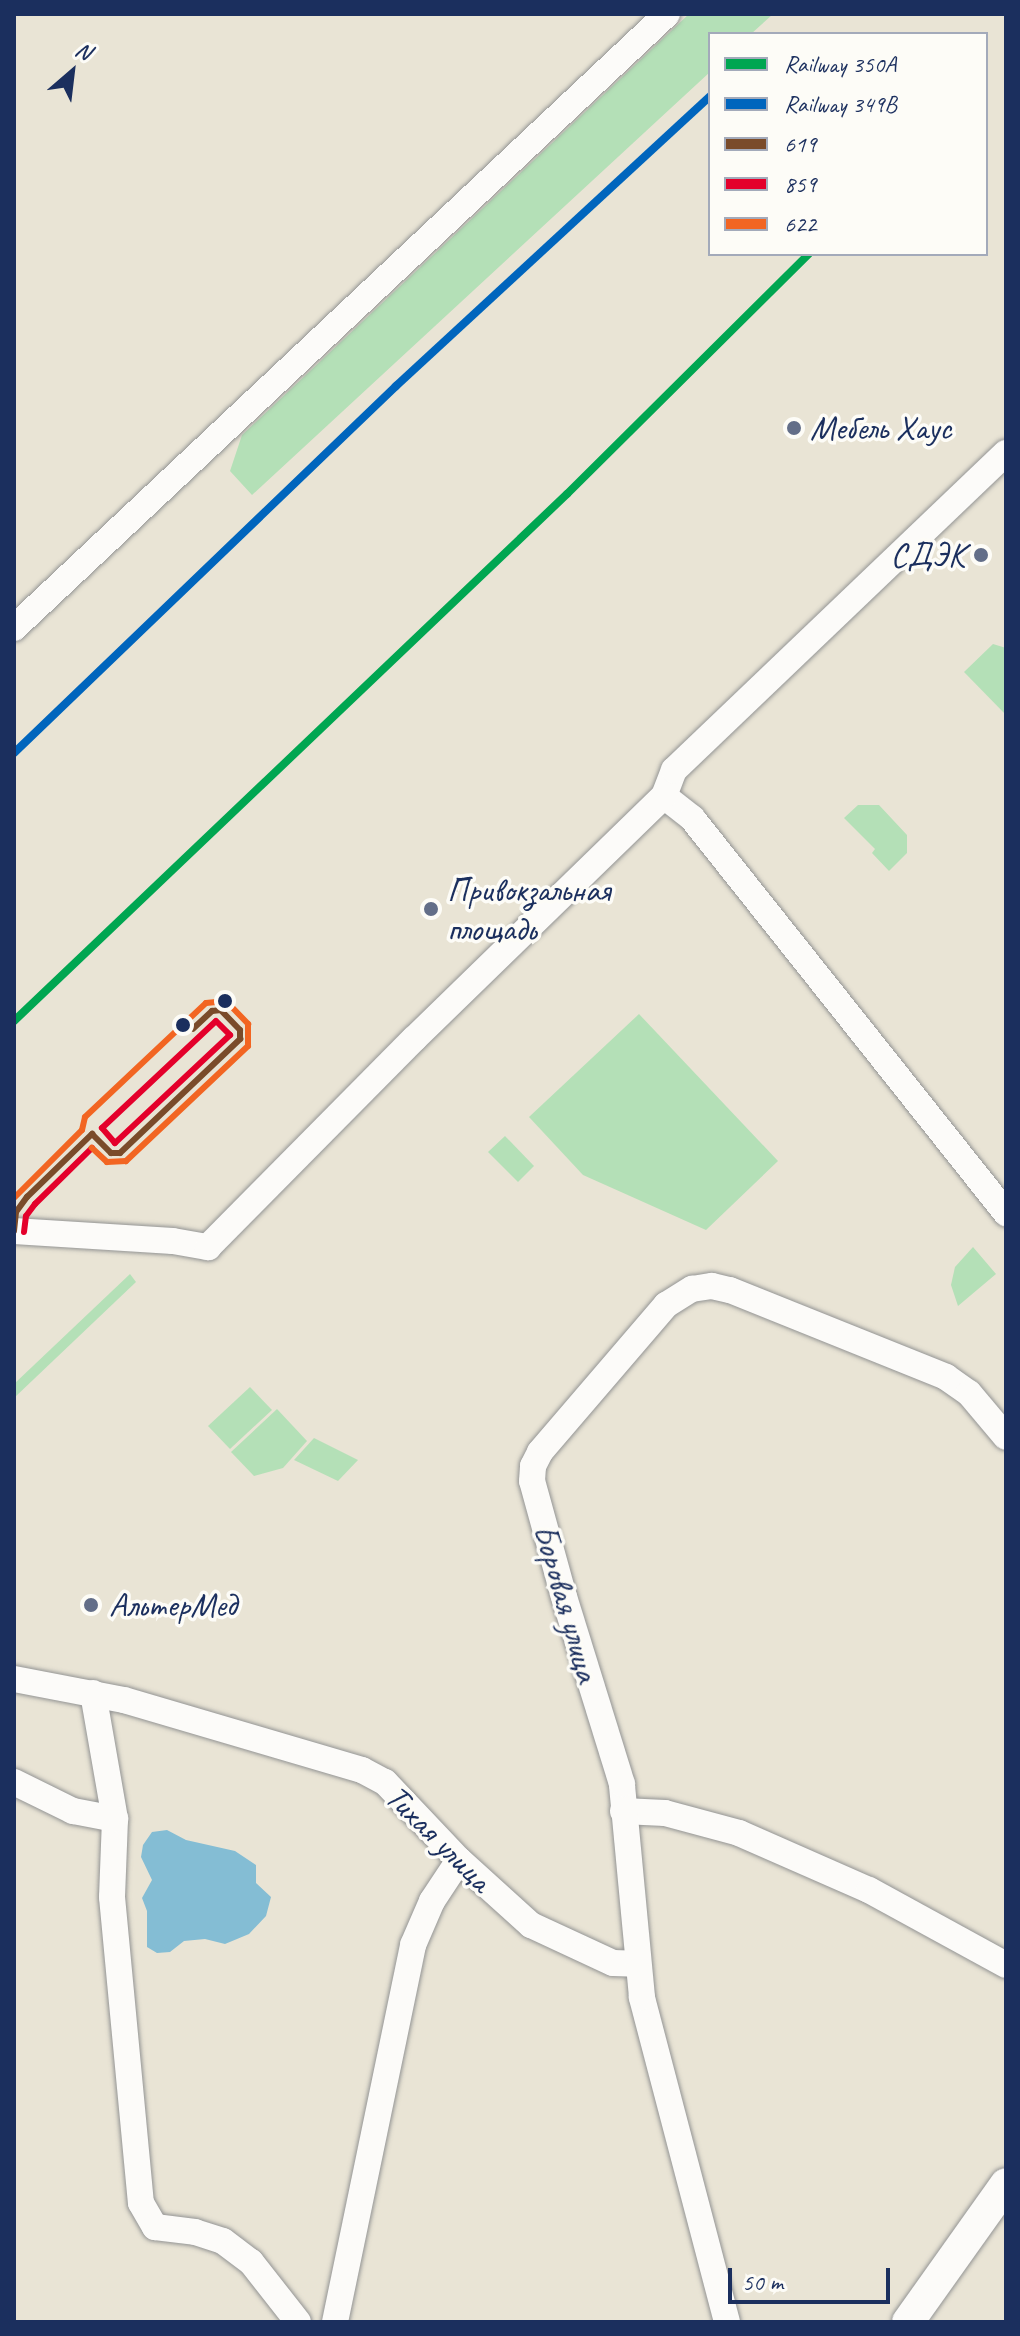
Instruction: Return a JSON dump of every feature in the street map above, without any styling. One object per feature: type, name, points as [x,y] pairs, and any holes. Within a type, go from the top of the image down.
[{"type":"street","points":[[14,628],[667,14]]},
{"type":"street","points":[[14,1231],[173,1241],[208,1247],[345,1108],[664,796],[674,770],[1006,453]]},
{"type":"street","points":[[664,796],[692,818],[1006,1213]]},
{"type":"street","name":"Боровая улица","points":[[727,2322],[636,1964],[622,1784],[564,1597],[532,1481],[533,1466],[540,1452],[666,1305],[692,1289],[712,1286],[730,1290],[946,1377],[969,1393],[1006,1437]]},
{"type":"street","name":"Тихая улица","points":[[14,1679],[93,1693],[362,1770],[395,1791],[459,1860],[531,1925],[613,1963],[636,1964]]},
{"type":"street","points":[[93,1693],[115,1819],[112,1897],[141,2203],[155,2227],[195,2232],[223,2241],[251,2262],[298,2322]]},
{"type":"street","points":[[14,1782],[73,1811],[115,1819]]},
{"type":"street","points":[[623,1811],[665,1813],[739,1833],[869,1890],[1006,1965]]},
{"type":"street","points":[[335,2322],[413,1945],[432,1901],[459,1860]]},
{"type":"street","points":[[908,2322],[1006,2184]]},
{"type":"green space","points":[[689,14],[773,14],[753,32],[708,32],[708,74],[252,495],[230,471],[242,435]]},
{"type":"green space","points":[[993,644],[1006,648],[1006,715],[964,672]]},
{"type":"green space","points":[[858,805],[879,805],[907,835],[907,853],[889,871],[872,853],[875,849],[844,818]]},
{"type":"green space","points":[[639,1014],[778,1161],[706,1230],[583,1175],[529,1117]]},
{"type":"green space","points":[[505,1136],[534,1166],[518,1182],[488,1152]]},
{"type":"green space","points":[[973,1247],[996,1274],[958,1306],[951,1285],[955,1267]]},
{"type":"green space","points":[[130,1274],[136,1282],[14,1398],[14,1384]]},
{"type":"green space","points":[[250,1387],[272,1410],[230,1449],[208,1426]]},
{"type":"green space","points":[[277,1409],[307,1441],[283,1468],[254,1476],[231,1452]]},
{"type":"green space","points":[[314,1438],[358,1460],[338,1481],[294,1460]]},
{"type":"water","points":[[167,1830],[186,1840],[235,1851],[256,1865],[256,1883],[271,1897],[266,1916],[249,1934],[225,1944],[205,1939],[184,1941],[170,1952],[157,1953],[147,1947],[147,1911],[142,1898],[152,1880],[141,1857],[143,1845],[152,1832]]},
{"type":"rail line","name":"349В","points":[[14,753],[396,386],[708,98]]},
{"type":"rail line","name":"350А","points":[[14,1021],[567,494],[807,256]]},
{"type":"transit line","name":"622","points":[[14,1198],[82,1130],[85,1117],[206,1003],[226,1001],[248,1024],[248,1046],[126,1161],[107,1162],[92,1148]]},
{"type":"transit line","name":"619","points":[[92,1134],[111,1153],[120,1153],[240,1039],[240,1030],[221,1010],[212,1011],[193,1029]]},
{"type":"transit line","name":"859","points":[[216,1021],[230,1035],[115,1143],[102,1128],[216,1021]]},
{"type":"transit line","name":"619","points":[[14,1231],[16,1212],[27,1197],[92,1134]]},
{"type":"transit line","name":"859","points":[[24,1232],[26,1216],[35,1204],[92,1148]]},
{"type":"place","name":"Мебель Хаус","points":[[794,428]]},
{"type":"place","name":"СДЭК","points":[[981,555]]},
{"type":"place","name":"Привокзальная площадь","points":[[431,909]]},
{"type":"place","name":"АльтерМед","points":[[91,1605]]}]
